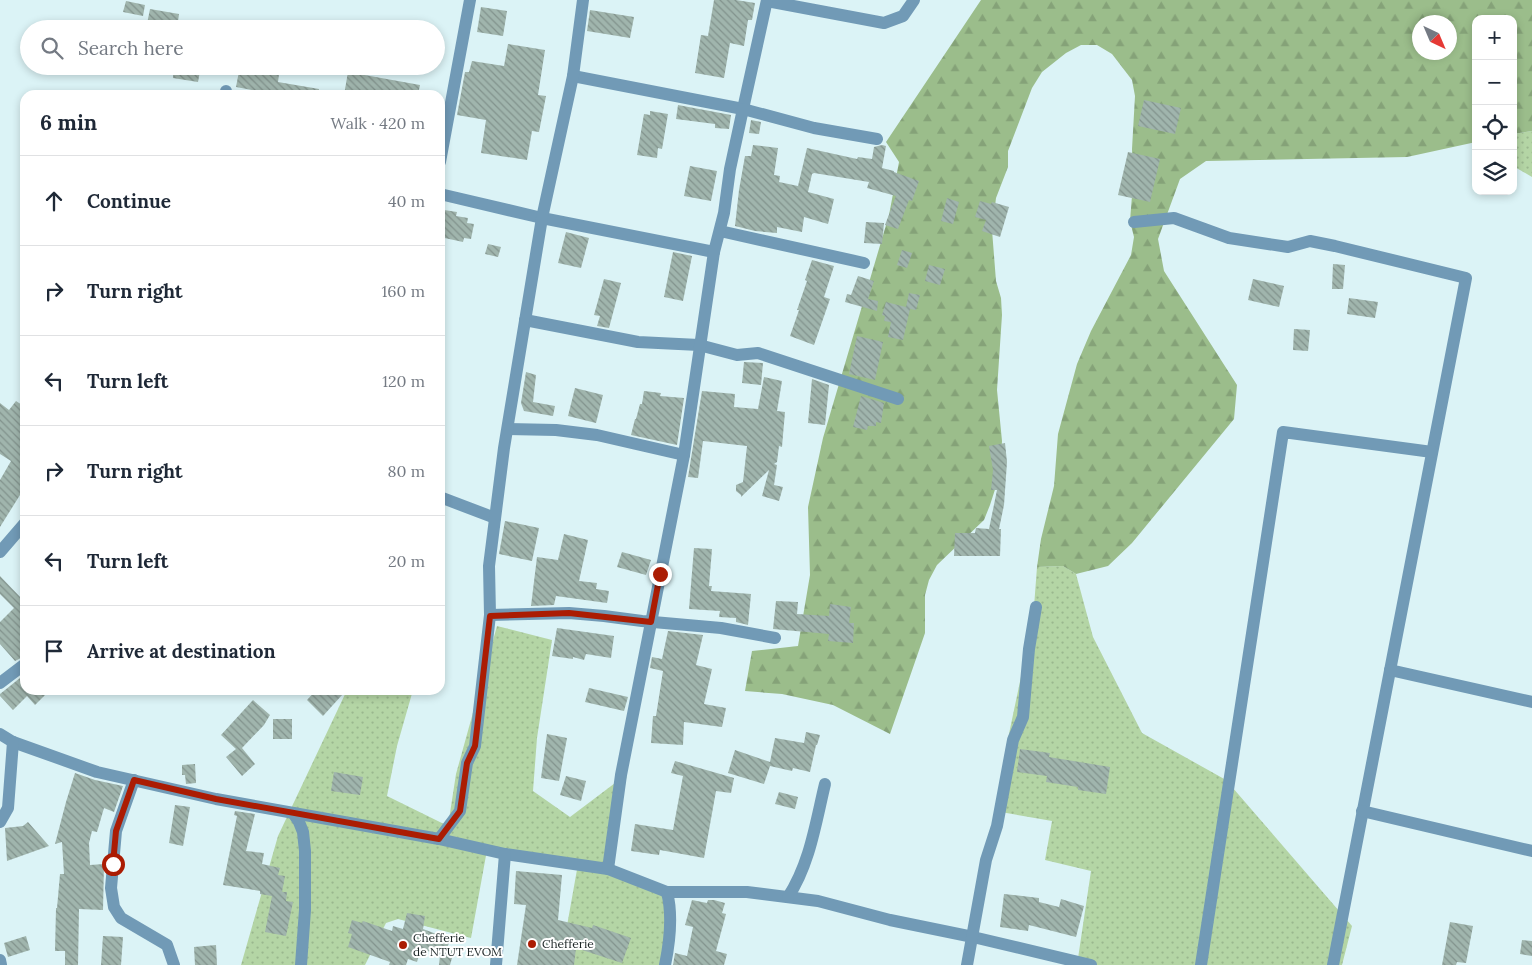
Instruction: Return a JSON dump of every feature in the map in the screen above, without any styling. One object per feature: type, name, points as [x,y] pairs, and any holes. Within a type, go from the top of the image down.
[{"type":"street","points":[[445,135],[470,0]]},
{"type":"street","points":[[439,839],[460,811],[467,763],[475,746],[490,616],[489,566],[495,518],[542,218],[573,76],[583,0]]},
{"type":"street","points":[[608,869],[621,775],[684,455],[714,252],[720,231],[743,108],[767,1],[884,23],[902,16],[914,0]]},
{"type":"street","points":[[573,76],[743,108],[814,128],[877,139]]},
{"type":"street","points":[[445,195],[542,218],[714,252]]},
{"type":"street","points":[[1134,222],[1174,218],[1230,238],[1288,247],[1310,241],[1466,278],[1333,965]]},
{"type":"street","points":[[720,231],[864,263]]},
{"type":"street","points":[[525,320],[638,342],[699,345],[738,355],[758,353],[898,399]]},
{"type":"street","points":[[508,429],[556,430],[597,435],[684,455]]},
{"type":"street","points":[[1201,965],[1283,432],[1432,452]]},
{"type":"street","points":[[445,499],[495,518]]},
{"type":"street","points":[[0,552],[20,530]]},
{"type":"street","points":[[967,965],[986,860],[997,826],[1013,740],[1023,717],[1028,650],[1036,607]]},
{"type":"street","points":[[490,616],[569,613],[722,628],[775,638]]},
{"type":"street","points":[[0,683],[20,668]]},
{"type":"street","points":[[1390,670],[1532,702]]},
{"type":"street","points":[[0,734],[13,742],[82,767],[216,799],[439,839],[505,854],[608,869],[667,892],[747,892],[818,901],[890,920],[973,937],[1091,965]]},
{"type":"street","points":[[0,822],[8,808],[13,742]]},
{"type":"street","points":[[134,780],[116,831],[111,888],[114,907],[121,918],[167,945],[174,965]]},
{"type":"street","points":[[788,897],[797,884],[803,868],[825,784]]},
{"type":"street","points":[[1362,811],[1532,851]]},
{"type":"street","points":[[293,813],[303,832],[306,851],[305,910],[301,965]]},
{"type":"street","points":[[496,965],[505,854]]},
{"type":"street","points":[[665,965],[670,933],[667,892]]},
{"type":"street","points":[[0,960],[1,965]]},
{"type":"green space","points":[[981,0],[1532,0],[1532,131],[1517,133],[1517,15],[1472,15],[1472,143],[1407,157],[1206,161],[1180,179],[1158,239],[1164,271],[1237,385],[1234,419],[1132,543],[1108,566],[1076,574],[1063,566],[1037,567],[1041,539],[1054,486],[1058,434],[1077,364],[1091,331],[1131,255],[1134,237],[1130,221],[1135,96],[1132,80],[1112,54],[1097,45],[1081,45],[1066,53],[1042,72],[1032,88],[1008,151],[1008,167],[996,198],[992,230],[996,281],[1001,298],[1002,315],[997,390],[1002,441],[1000,474],[984,520],[937,565],[929,580],[925,595],[925,633],[890,734],[833,705],[782,694],[745,691],[752,651],[798,646],[810,575],[808,507],[823,438],[889,215],[899,162],[886,142]]},
{"type":"green space","points":[[1532,131],[1532,177],[1517,168],[1517,133]]},
{"type":"green space","points":[[1063,566],[1076,574],[1093,637],[1142,733],[1226,780],[1352,926],[1342,965],[1077,965],[1091,871],[1045,860],[1052,821],[995,811],[1006,748],[1033,620],[1037,567]]},
{"type":"green space","points":[[497,626],[552,640],[537,738],[533,791],[570,817],[627,774],[610,868],[652,883],[668,902],[667,965],[560,965],[578,864],[487,850],[471,938],[398,919],[386,923],[365,965],[241,965],[278,836],[345,695],[412,695],[397,746],[387,796],[448,826],[456,774]]},
{"type":"building","points":[[714,0],[736,0],[755,3],[752,20],[748,20],[744,46],[730,43],[724,78],[695,73],[701,35],[708,36]]},
{"type":"building","points":[[126,1],[145,5],[143,16],[123,12]]},
{"type":"building","points":[[481,7],[507,11],[503,36],[477,32]]},
{"type":"building","points":[[150,9],[179,14],[178,20],[148,20]]},
{"type":"building","points":[[590,10],[634,17],[630,38],[587,31]]},
{"type":"building","points":[[508,44],[545,50],[538,95],[546,96],[539,132],[532,131],[527,160],[481,153],[486,120],[457,115],[465,72],[469,72],[472,61],[504,66]]},
{"type":"building","points":[[173,75],[199,75],[198,82],[173,78]]},
{"type":"building","points":[[238,75],[279,75],[278,82],[319,90],[252,90],[236,87]]},
{"type":"building","points":[[347,75],[365,75],[420,85],[419,90],[345,90]]},
{"type":"building","points":[[1144,100],[1181,108],[1175,134],[1138,126]]},
{"type":"building","points":[[678,105],[731,115],[729,129],[715,128],[715,124],[676,119]]},
{"type":"building","points":[[650,111],[668,114],[662,149],[658,148],[657,158],[637,155],[644,114],[650,115]]},
{"type":"building","points":[[751,120],[761,122],[759,134],[749,133]]},
{"type":"building","points":[[753,145],[778,148],[774,175],[780,176],[779,182],[798,186],[807,148],[857,159],[858,157],[872,159],[874,147],[882,145],[886,146],[882,168],[919,181],[912,201],[909,200],[898,229],[885,225],[896,196],[867,188],[869,182],[814,173],[812,174],[808,192],[834,199],[828,224],[804,217],[802,232],[777,227],[777,233],[755,231],[735,226],[745,156],[751,156]]},
{"type":"building","points":[[1128,152],[1160,159],[1150,202],[1118,195]]},
{"type":"building","points":[[690,166],[717,171],[711,201],[684,196]]},
{"type":"building","points":[[947,198],[959,202],[953,224],[941,221]]},
{"type":"building","points":[[980,201],[1009,207],[1000,237],[982,231],[986,220],[975,217]]},
{"type":"building","points":[[445,210],[457,212],[456,216],[468,218],[467,223],[474,224],[471,239],[464,238],[463,242],[445,238]]},
{"type":"building","points":[[866,222],[884,223],[882,244],[864,243]]},
{"type":"building","points":[[566,232],[589,238],[581,268],[558,263]]},
{"type":"building","points":[[488,244],[501,247],[498,257],[485,254]]},
{"type":"building","points":[[902,250],[912,253],[907,268],[897,265]]},
{"type":"building","points":[[673,252],[692,256],[683,301],[664,297]]},
{"type":"building","points":[[812,260],[834,266],[824,297],[830,299],[814,345],[790,336]]},
{"type":"building","points":[[1333,264],[1345,265],[1343,289],[1332,289]]},
{"type":"building","points":[[929,265],[945,269],[940,285],[925,281]]},
{"type":"building","points":[[858,276],[874,281],[868,299],[878,301],[877,311],[845,302],[847,294],[851,295]]},
{"type":"building","points":[[604,279],[621,283],[609,328],[597,326],[600,316],[594,315]]},
{"type":"building","points":[[1253,279],[1284,286],[1279,307],[1248,300]]},
{"type":"building","points":[[909,293],[920,295],[916,310],[910,309],[903,340],[888,337],[891,322],[884,321],[885,316],[882,315],[886,302],[906,307]]},
{"type":"building","points":[[1349,298],[1378,302],[1375,318],[1347,314]]},
{"type":"building","points":[[1294,329],[1310,330],[1308,351],[1293,350]]},
{"type":"building","points":[[857,336],[883,342],[875,380],[849,374]]},
{"type":"building","points":[[744,362],[763,363],[761,385],[742,383]]},
{"type":"building","points":[[526,372],[536,375],[533,402],[555,406],[553,416],[524,411],[521,403]]},
{"type":"building","points":[[764,377],[782,381],[777,411],[785,412],[782,447],[779,446],[777,462],[774,464],[777,465],[774,485],[783,487],[779,501],[762,496],[769,470],[741,497],[736,491],[736,485],[743,482],[747,446],[703,441],[698,478],[688,477],[702,391],[735,394],[734,407],[758,409]]},
{"type":"building","points":[[812,379],[829,385],[825,425],[808,423]]},
{"type":"building","points":[[575,388],[603,395],[596,423],[568,416]]},
{"type":"building","points":[[644,391],[661,393],[660,396],[684,398],[677,445],[631,435],[640,404],[642,404]]},
{"type":"building","points":[[861,396],[884,403],[881,423],[876,422],[876,426],[868,426],[867,430],[853,427]]},
{"type":"building","points":[[16,401],[20,404],[20,495],[0,527],[0,480],[11,461],[0,454],[0,403],[9,410]]},
{"type":"building","points":[[1005,443],[1007,462],[1004,505],[999,529],[1001,529],[1000,556],[954,556],[955,533],[975,533],[976,528],[989,529],[997,490],[991,490],[993,470],[989,446]]},
{"type":"building","points":[[505,521],[539,528],[532,561],[499,554]]},
{"type":"building","points":[[564,534],[588,540],[579,581],[597,583],[596,589],[609,591],[607,603],[556,596],[554,605],[531,606],[537,557],[558,560]]},
{"type":"building","points":[[694,548],[712,549],[709,586],[712,586],[711,591],[751,594],[748,625],[736,622],[736,618],[719,617],[720,611],[689,609]]},
{"type":"building","points":[[622,552],[651,560],[646,575],[617,567]]},
{"type":"building","points":[[0,576],[20,597],[20,658],[15,661],[0,644],[0,622],[14,608],[0,594]]},
{"type":"building","points":[[776,601],[798,602],[797,614],[829,616],[830,604],[851,607],[849,623],[854,623],[853,643],[828,641],[829,634],[773,629]]},
{"type":"building","points":[[557,628],[614,636],[611,658],[586,654],[584,660],[573,657],[573,659],[552,656]]},
{"type":"building","points":[[668,631],[703,635],[696,665],[712,669],[704,704],[726,708],[722,727],[684,722],[683,745],[651,743],[653,716],[656,716],[663,671],[650,668],[652,657],[662,659]]},
{"type":"building","points":[[20,678],[20,695],[45,695],[35,705],[27,696],[13,710],[0,694]]},
{"type":"building","points":[[589,688],[628,697],[624,711],[585,702]]},
{"type":"building","points":[[312,695],[342,695],[323,716],[307,700]]},
{"type":"building","points":[[253,700],[270,715],[264,725],[242,748],[255,764],[242,776],[226,757],[236,749],[221,735]]},
{"type":"building","points":[[273,719],[292,719],[292,739],[273,739]]},
{"type":"building","points":[[806,732],[820,735],[810,772],[793,768],[792,771],[770,766],[764,784],[728,773],[735,750],[770,762],[775,738],[804,743]]},
{"type":"building","points":[[547,734],[567,738],[559,781],[541,778]]},
{"type":"building","points":[[1020,749],[1050,753],[1049,757],[1110,767],[1106,794],[1078,790],[1078,787],[1046,782],[1047,776],[1017,772]]},
{"type":"building","points":[[675,761],[734,778],[731,793],[716,791],[704,858],[660,850],[659,855],[631,851],[635,824],[673,830],[683,776],[671,773]]},
{"type":"building","points":[[195,764],[196,783],[186,784],[185,775],[182,775],[182,765]]},
{"type":"building","points":[[334,772],[363,777],[360,795],[331,791]]},
{"type":"building","points":[[75,773],[95,780],[123,786],[114,812],[104,808],[97,832],[92,831],[89,843],[90,865],[104,864],[103,910],[79,909],[78,965],[65,965],[65,951],[55,951],[56,908],[60,874],[64,874],[62,842],[55,844]]},
{"type":"building","points":[[566,776],[586,781],[581,801],[560,795]]},
{"type":"building","points":[[779,792],[798,797],[795,809],[775,804]]},
{"type":"building","points":[[175,805],[190,807],[183,846],[169,843]]},
{"type":"building","points":[[235,811],[255,814],[246,851],[264,853],[262,864],[280,868],[278,875],[285,876],[282,892],[287,892],[286,901],[293,902],[286,936],[265,932],[272,896],[260,894],[260,891],[223,885],[237,816],[234,815]]},
{"type":"building","points":[[28,822],[49,846],[7,861],[5,828],[23,826]]},
{"type":"building","points":[[516,871],[562,875],[558,920],[592,928],[593,925],[631,938],[622,963],[576,948],[574,965],[517,965],[526,905],[514,904]]},
{"type":"building","points":[[1004,894],[1039,898],[1039,902],[1059,907],[1061,899],[1084,906],[1076,937],[1029,925],[1028,931],[1000,927]]},
{"type":"building","points":[[692,900],[707,903],[708,900],[714,900],[725,903],[722,913],[726,914],[716,951],[727,954],[724,965],[673,965],[675,953],[687,956],[693,927],[685,925]]},
{"type":"building","points":[[407,913],[425,916],[423,929],[450,939],[447,949],[454,951],[450,965],[439,965],[440,955],[421,949],[417,962],[408,959],[406,965],[389,965],[390,962],[348,947],[352,934],[348,933],[352,920],[362,923],[363,921],[392,931],[393,926],[403,929]]},
{"type":"building","points":[[1450,922],[1473,926],[1466,963],[1457,962],[1456,965],[1442,965]]},
{"type":"building","points":[[26,936],[30,950],[8,957],[4,943]]},
{"type":"building","points":[[103,936],[123,937],[121,965],[101,965]]},
{"type":"building","points":[[1522,940],[1532,941],[1532,956],[1520,954]]},
{"type":"building","points":[[216,945],[217,965],[195,965],[194,947]]},
{"type":"place","name":"Chefferie","points":[[532,944]]},
{"type":"place","name":"Chefferie de NTUT EVOM","points":[[403,945]]},
{"type":"route","points":[[113,864],[116,831],[134,780],[216,799],[439,839],[460,811],[467,763],[475,746],[490,616],[569,613],[651,622],[660,574]]}]
